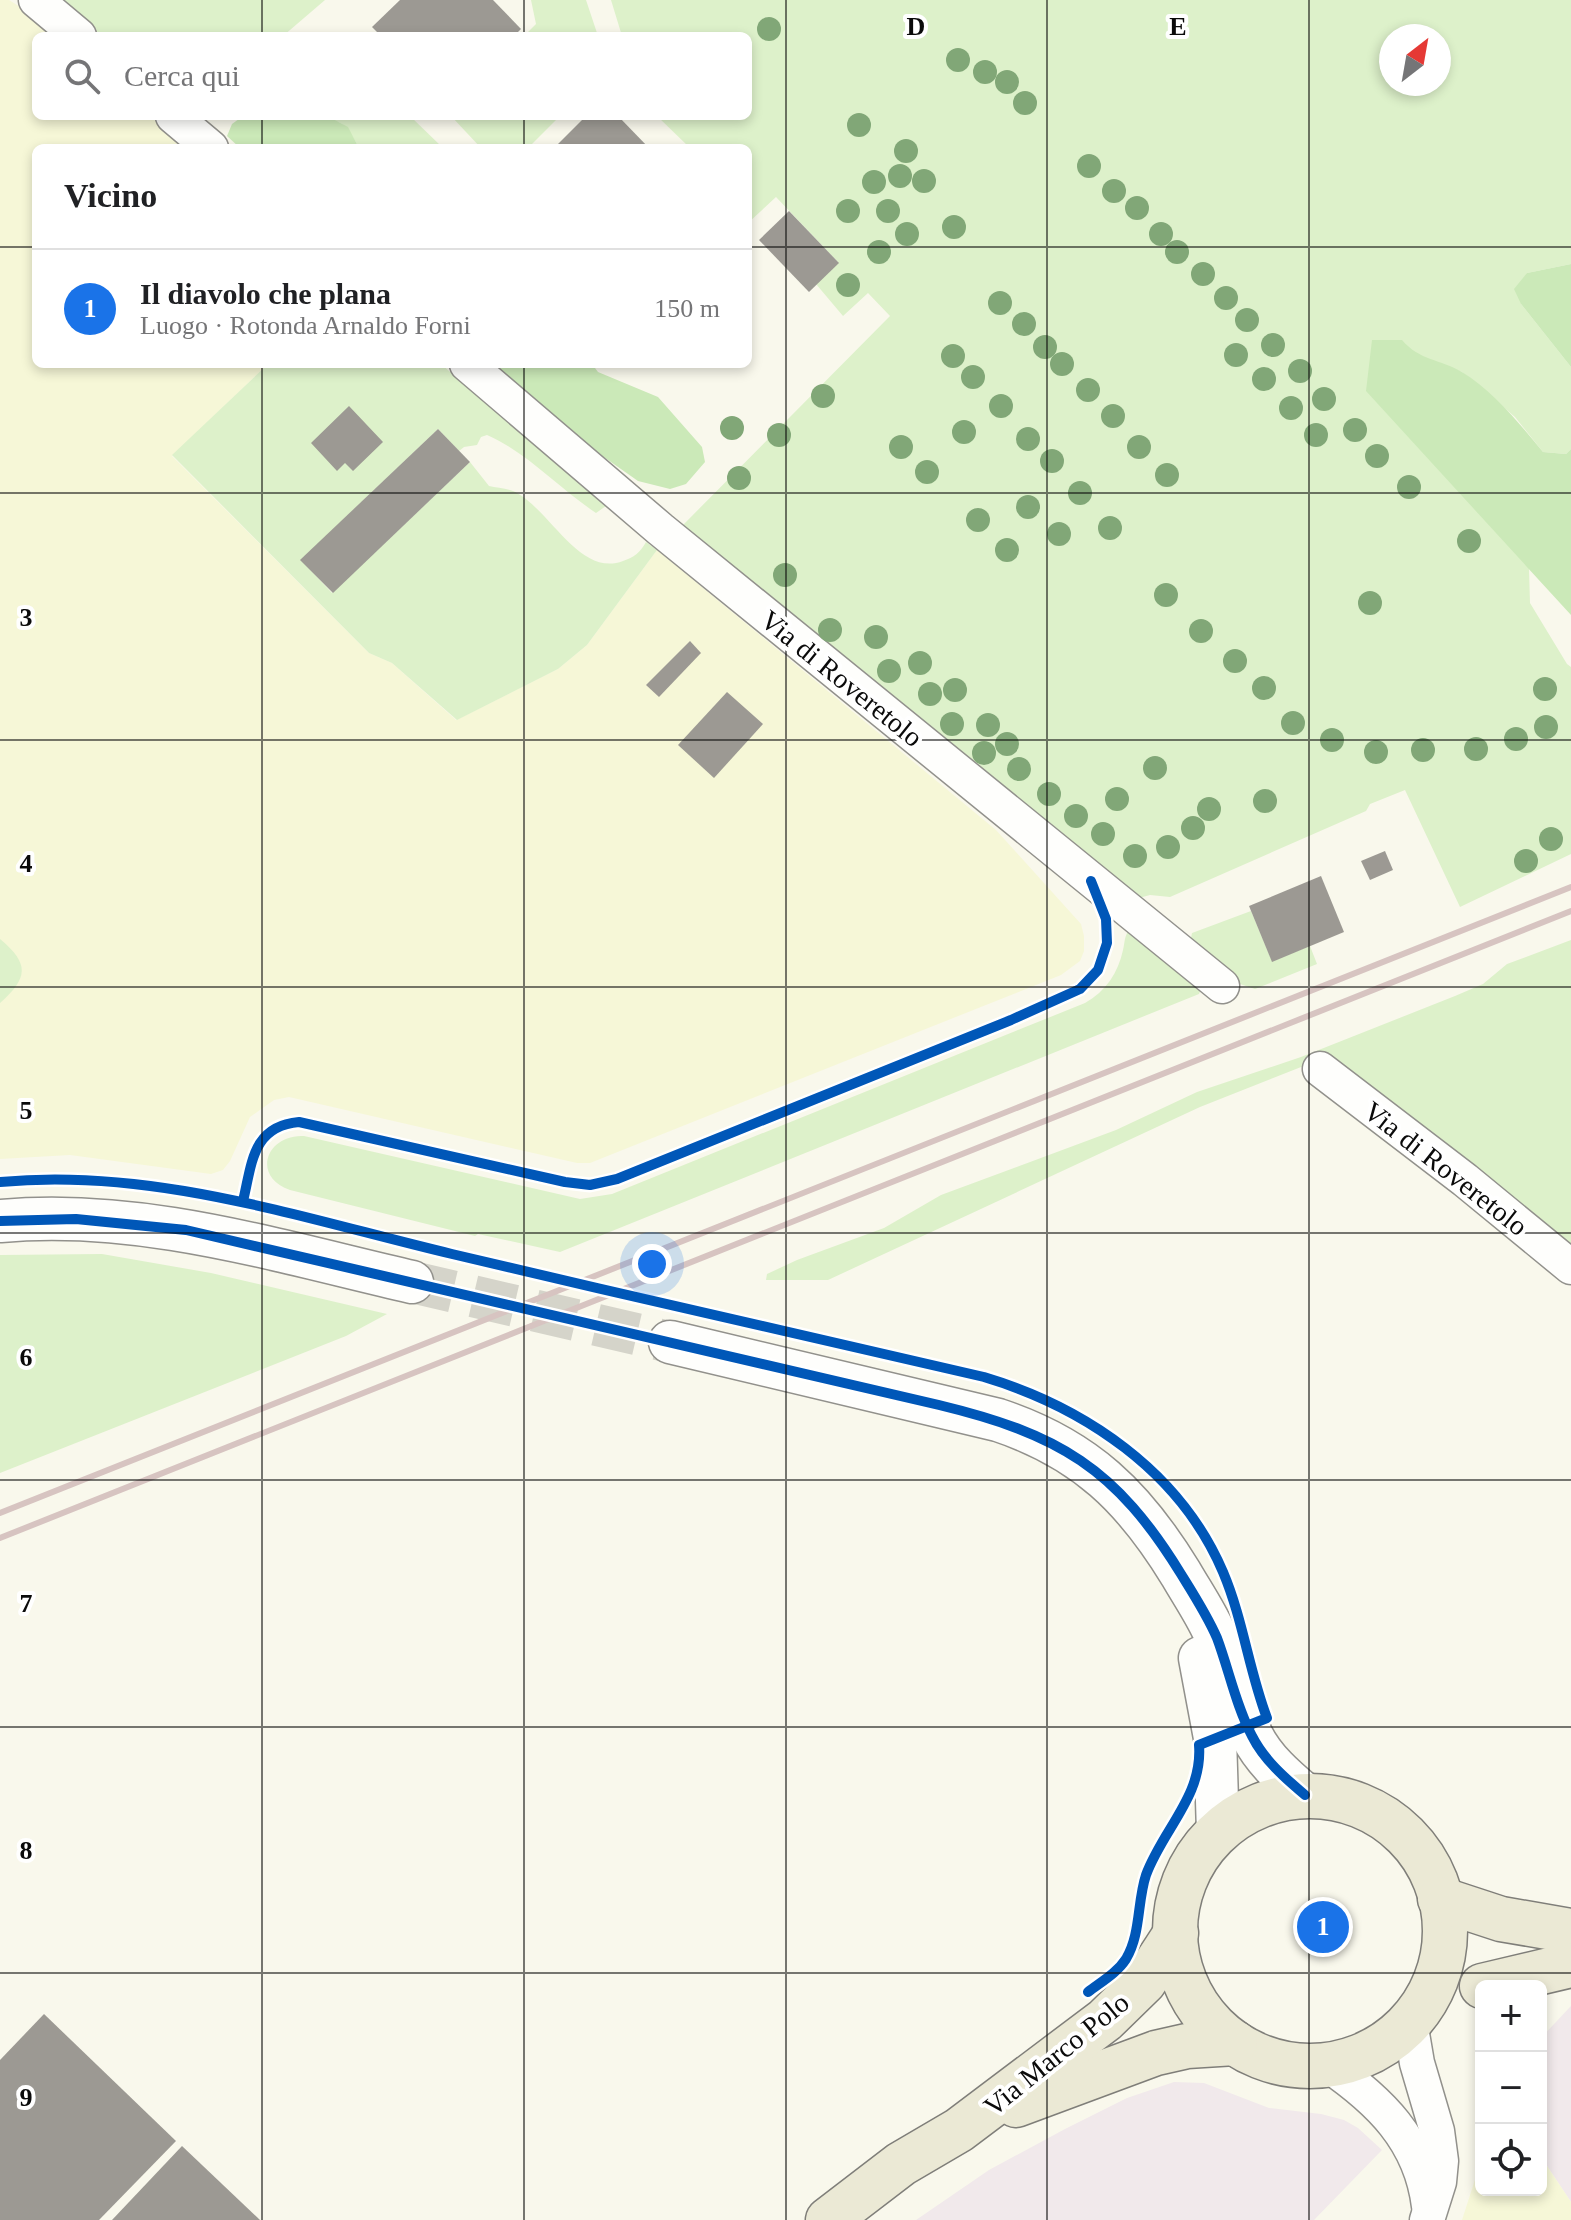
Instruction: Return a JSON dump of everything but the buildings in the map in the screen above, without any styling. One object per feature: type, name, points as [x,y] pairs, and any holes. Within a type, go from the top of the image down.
[{"type":"main road","points":[[1305,1795],[1355,1803],[1400,1830],[1422,1855],[1440,1899],[1445,1926],[1438,1972],[1418,2010],[1396,2035],[1380,2047],[1328,2065],[1287,2063],[1249,2051],[1214,2026],[1190,1992],[1180,1966],[1176,1933],[1187,1877],[1218,1832],[1246,1811],[1263,1803],[1305,1795]]},
{"type":"main road","points":[[1440,1899],[1501,1919],[1571,1931]]},
{"type":"main road","name":"Via Marco Polo","points":[[959,2130],[1105,2020],[1144,1982],[1176,1933]]},
{"type":"main road","points":[[1507,1980],[1571,1965]]},
{"type":"main road","points":[[1418,2010],[1475,1988]]},
{"type":"main road","name":"Via Marco Polo","points":[[828,2220],[901,2164],[959,2130],[1024,2101],[1156,2053],[1187,2046],[1235,2043]]},
{"type":"street","points":[[36,0],[74,32]]},
{"type":"street","points":[[178,120],[206,144]]},
{"type":"street","name":"Via di Roveretolo","points":[[472,368],[684,549],[1222,986]]},
{"type":"street","name":"Via di Roveretolo","points":[[1320,1069],[1465,1180],[1571,1267]]},
{"type":"street","points":[[0,1221],[76,1219],[186,1230],[412,1282]]},
{"type":"street","points":[[670,1342],[973,1413],[1026,1431],[1074,1455],[1110,1483],[1141,1514],[1214,1632],[1252,1737],[1272,1763],[1305,1795]]},
{"type":"street","points":[[1179,1571],[1215,1738],[1218,1832]]},
{"type":"street","points":[[1418,2010],[1417,2063],[1437,2131],[1441,2161],[1439,2182],[1428,2215]]},
{"type":"street","points":[[1328,2065],[1362,2089],[1392,2119],[1427,2189],[1428,2215]]},
{"type":"shaded area","points":[[1571,2006],[1571,2202],[1547,2166],[1547,2032]]},
{"type":"shaded area","points":[[1174,2082],[1204,2083],[1269,2108],[1344,2120],[1382,2150],[1314,2220],[916,2220],[989,2170],[1065,2129],[1127,2098]]},
{"type":"green space","points":[[0,0],[9,0],[52,32],[32,32],[32,120],[154,120],[186,144],[32,144],[32,368],[264,368],[172,456],[369,653],[392,663],[456,720],[558,669],[587,645],[657,550],[996,830],[1081,924],[1084,951],[1080,961],[1061,975],[590,1163],[577,1163],[289,1097],[274,1100],[250,1117],[230,1161],[223,1170],[211,1174],[70,1155],[0,1159]]},
{"type":"green space","points":[[61,0],[325,0],[288,32],[97,32]]},
{"type":"green space","points":[[531,0],[586,0],[597,32],[528,32],[536,24]]},
{"type":"green space","points":[[611,0],[1571,0],[1571,264],[1527,273],[1521,304],[1571,367],[1571,449],[1566,454],[1543,452],[1515,417],[1462,372],[1413,353],[1367,391],[1529,568],[1530,603],[1571,667],[1571,854],[1460,907],[1405,790],[1370,804],[1366,811],[1170,897],[1150,895],[1139,898],[683,530],[684,524],[890,316],[868,293],[843,316],[816,284],[838,262],[776,197],[752,219],[752,144],[686,144],[661,120],[752,120],[752,32],[621,32]]},
{"type":"green space","points":[[238,120],[335,120],[348,127],[357,144],[236,144],[227,136],[232,124]]},
{"type":"green space","points":[[330,120],[414,120],[439,144],[357,144],[345,126]]},
{"type":"green space","points":[[455,120],[556,120],[532,144],[477,144]]},
{"type":"green space","points":[[1571,264],[1571,367],[1521,304],[1514,289],[1527,273]]},
{"type":"green space","points":[[1372,340],[1402,340],[1423,356],[1462,372],[1495,398],[1543,452],[1566,454],[1571,449],[1571,615],[1366,391]]},
{"type":"green space","points":[[264,368],[446,368],[606,506],[596,513],[516,451],[487,435],[481,437],[477,445],[459,451],[438,429],[301,560],[332,593],[470,462],[489,486],[510,490],[526,499],[578,551],[592,559],[607,564],[623,561],[636,554],[646,542],[657,550],[587,645],[558,669],[457,720],[392,663],[369,653],[172,455]]},
{"type":"green space","points":[[498,368],[595,368],[658,397],[702,447],[705,462],[686,484],[670,489],[638,481],[571,434]]},
{"type":"green space","points":[[1251,911],[1272,961],[1310,946],[1317,964],[1255,989],[1240,984],[1191,938],[1192,933]]},
{"type":"green space","points":[[1129,930],[1202,986],[1199,994],[560,1252],[478,1234],[475,1236],[290,1190],[270,1176],[267,1167],[268,1157],[280,1142],[304,1136],[580,1199],[612,1194],[1085,1003],[1105,987],[1114,974]]},
{"type":"green space","points":[[0,939],[17,956],[22,971],[16,986],[0,1003]]},
{"type":"green space","points":[[1571,940],[1571,1247],[1329,1056],[1200,1107],[828,1280],[766,1280],[767,1274],[884,1228],[941,1195],[1116,1130],[1197,1092],[1301,1057],[1455,996],[1483,984],[1507,964]]},
{"type":"green space","points":[[102,1254],[211,1273],[387,1314],[346,1336],[0,1473],[0,1255]]},
{"type":"green space","points":[[1547,2166],[1571,2202],[1571,2220],[1462,2220],[1475,2180],[1475,2196],[1547,2196]]},
{"type":"tunnel","points":[[412,1282],[670,1342]]},
{"type":"railway","points":[[0,1513],[1571,887]]},
{"type":"railway","points":[[0,1538],[1571,911]]},
{"type":"cycle path","points":[[243,1201],[252,1161],[263,1139],[283,1125],[299,1122],[565,1182],[590,1185],[617,1179],[1011,1020],[1080,989],[1098,970],[1107,943],[1106,919],[1091,881]]},
{"type":"cycle path","points":[[0,1182],[58,1179],[115,1182],[228,1199],[518,1270],[984,1377],[1057,1406],[1125,1448],[1182,1503],[1223,1572],[1267,1718],[1199,1745],[1195,1780],[1146,1875],[1131,1949],[1118,1969],[1088,1992]]},
{"type":"cycle path","points":[[0,1221],[76,1219],[186,1230],[939,1405],[981,1416],[1051,1443],[1108,1482],[1157,1537],[1213,1630],[1241,1713],[1257,1745],[1305,1795]]},
{"type":"place","name":"Il diavolo che plana","points":[[1323,1927]]}]
